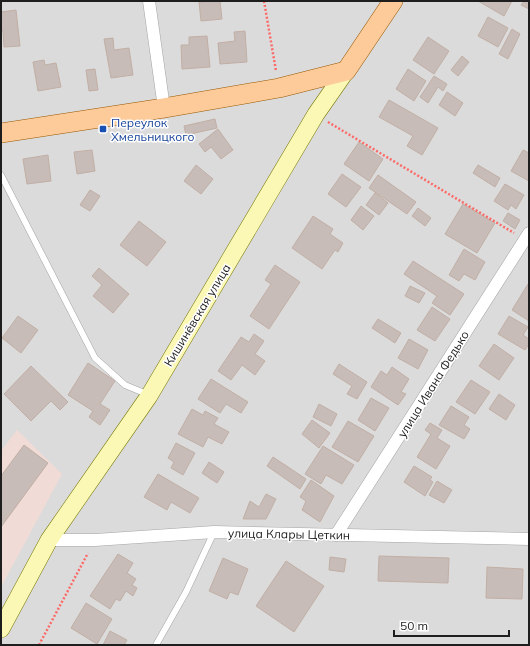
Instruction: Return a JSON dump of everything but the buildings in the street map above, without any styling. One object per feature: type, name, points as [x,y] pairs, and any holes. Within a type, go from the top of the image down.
[{"type":"main road","name":"Кишинёвская улица","points":[[346,71],[393,1]]},
{"type":"main road","points":[[1,133],[164,108],[279,88],[346,71]]},
{"type":"street","points":[[149,1],[164,108]]},
{"type":"street","name":"Кишинёвская улица","points":[[1,629],[49,540],[149,396],[316,114],[346,71]]},
{"type":"street","name":"улица Ивана Федько","points":[[336,535],[527,236]]},
{"type":"street","name":"улица Клары Цеткин","points":[[49,540],[95,540],[214,532],[529,539]]},
{"type":"lane","points":[[1,175],[95,358],[125,385],[149,396]]},
{"type":"lane","points":[[156,645],[186,592],[214,532]]},
{"type":"path","points":[[264,1],[279,88]]},
{"type":"path","points":[[316,114],[527,236]]},
{"type":"path","points":[[40,645],[95,540]]},
{"type":"shaded area","points":[[1,1],[529,1],[529,645],[1,645]]},
{"type":"shaded area","points":[[17,430],[62,474],[1,587],[1,451]]},
{"type":"place","name":"Переулок Хмельницкого","points":[[103,129]]}]
